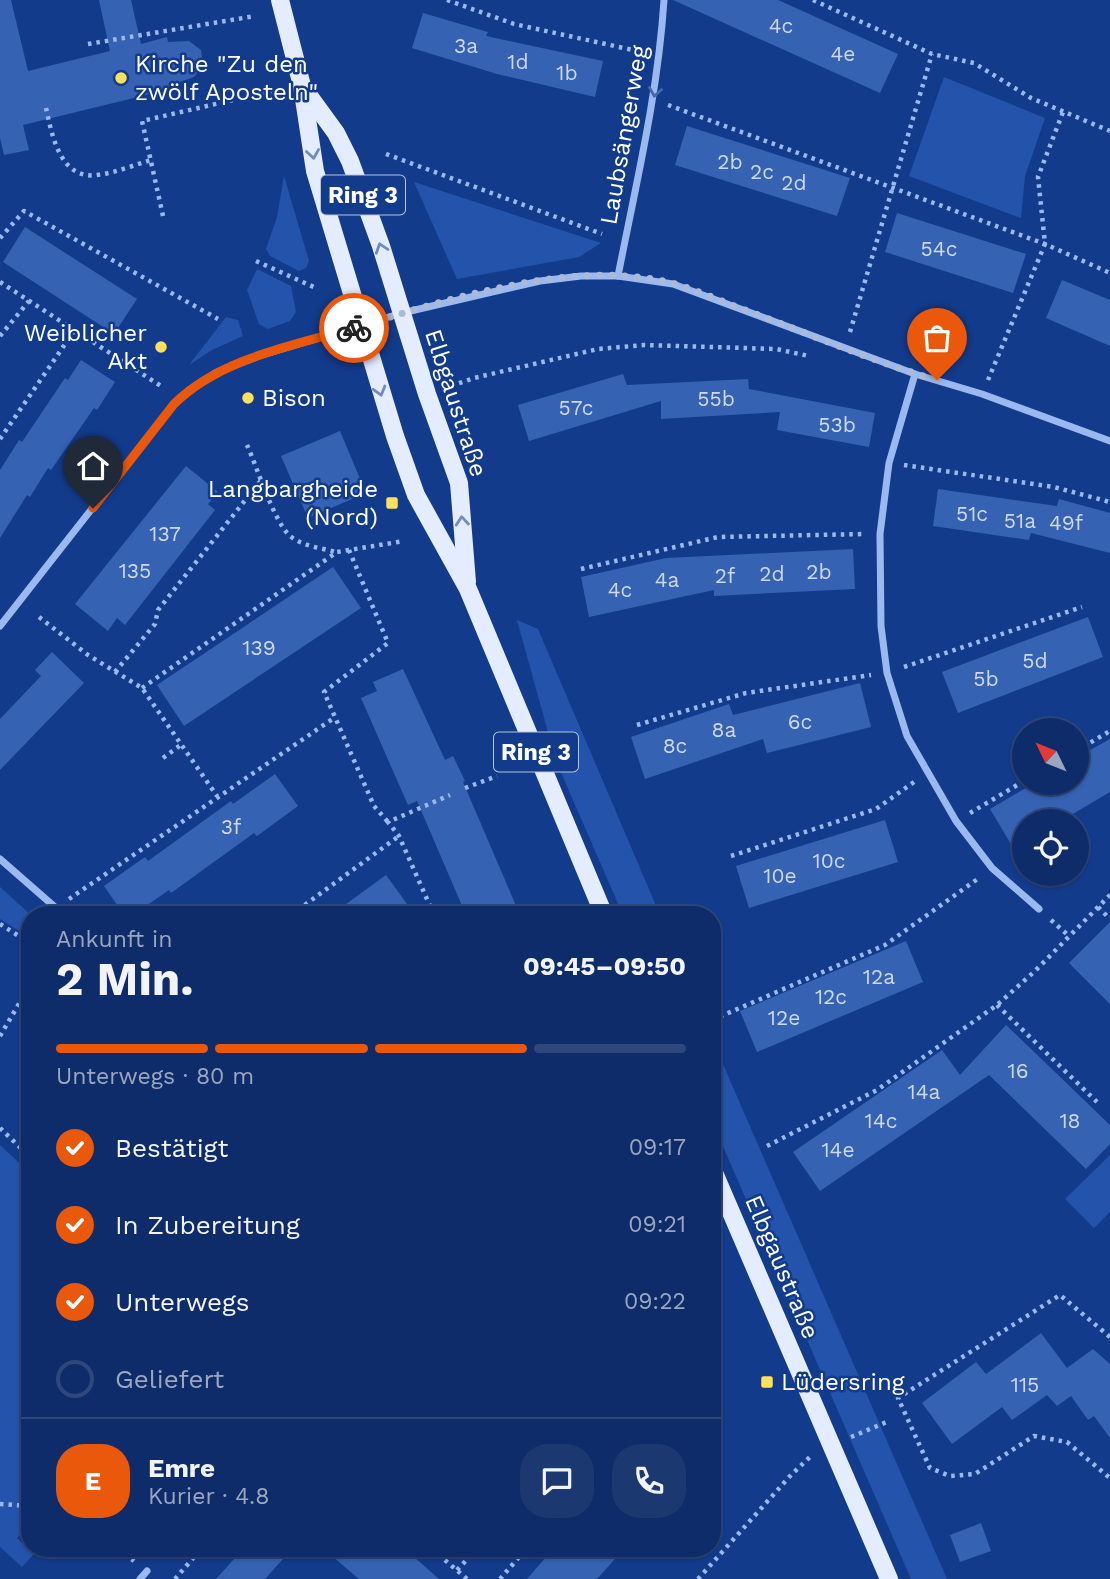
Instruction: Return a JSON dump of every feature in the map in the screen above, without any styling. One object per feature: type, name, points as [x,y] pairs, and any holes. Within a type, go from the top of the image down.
[{"type":"main road","name":"Elbgaustraße","points":[[280,0],[302,86],[315,171],[385,408],[416,495],[468,589],[600,906]]},
{"type":"main road","name":"Elbgaustraße","points":[[302,86],[336,133],[350,161],[402,313],[458,483],[468,589]]},
{"type":"main road","name":"Elbgaustraße","points":[[721,1188],[889,1579]]},
{"type":"street","name":"Laubsängerweg","points":[[618,276],[654,100],[664,0]]},
{"type":"street","points":[[0,626],[174,404],[216,372],[259,356],[402,313],[540,281],[581,276],[618,276],[673,284],[915,374],[982,394],[1110,441]]},
{"type":"street","points":[[915,374],[889,463],[880,534],[881,626],[887,673],[907,736],[956,821],[992,868],[1039,909]]},
{"type":"street","points":[[0,859],[54,906]]},
{"type":"street","points":[[140,1579],[147,1571]]},
{"type":"path","points":[[447,0],[514,24],[660,56]]},
{"type":"path","points":[[813,0],[932,54],[974,63],[1031,98],[1110,131]]},
{"type":"path","points":[[88,44],[255,16]]},
{"type":"path","points":[[845,347],[932,54]]},
{"type":"path","points":[[163,216],[142,121],[272,91]]},
{"type":"path","points":[[654,100],[1045,244],[1110,273]]},
{"type":"path","points":[[46,108],[58,154],[81,174],[96,176],[151,160]]},
{"type":"path","points":[[982,394],[1045,244],[1038,177],[1063,112]]},
{"type":"path","points":[[386,154],[602,234]]},
{"type":"path","points":[[0,238],[24,211],[218,319]]},
{"type":"path","points":[[256,261],[316,288]]},
{"type":"path","points":[[0,282],[164,388]]},
{"type":"path","points":[[0,337],[29,301]]},
{"type":"path","points":[[0,439],[74,331]]},
{"type":"path","points":[[451,386],[474,378],[598,349],[644,345],[776,349],[814,357]]},
{"type":"path","points":[[247,444],[281,522],[290,535],[302,543],[337,552],[404,541]]},
{"type":"path","points":[[889,463],[1054,486],[1110,502]]},
{"type":"path","points":[[115,672],[155,624],[158,610],[262,479]]},
{"type":"path","points":[[581,569],[718,537],[880,534]]},
{"type":"path","points":[[349,550],[388,643],[324,692],[374,806],[399,836],[430,906]]},
{"type":"path","points":[[142,688],[337,552]]},
{"type":"path","points":[[637,724],[746,693],[887,673],[1082,607]]},
{"type":"path","points":[[38,617],[88,655],[142,688],[217,796]]},
{"type":"path","points":[[75,894],[334,718]]},
{"type":"path","points":[[1089,743],[1110,731]]},
{"type":"path","points":[[163,758],[182,744]]},
{"type":"path","points":[[731,856],[876,809],[927,773]]},
{"type":"path","points":[[466,788],[497,776]]},
{"type":"path","points":[[956,821],[1012,788]]},
{"type":"path","points":[[388,822],[450,795]]},
{"type":"path","points":[[304,906],[399,836]]},
{"type":"path","points":[[721,1016],[885,945],[992,868]]},
{"type":"path","points":[[767,1146],[877,1090],[997,1004],[1035,971],[1110,895]]},
{"type":"path","points":[[1098,907],[1110,919]]},
{"type":"path","points":[[0,924],[21,937]]},
{"type":"path","points":[[0,1036],[21,1000]]},
{"type":"path","points":[[997,1004],[1097,1102]]},
{"type":"path","points":[[0,1128],[21,1148]]},
{"type":"path","points":[[1110,1337],[1060,1295],[898,1398],[930,1468],[950,1476],[975,1474],[1034,1436],[1068,1442],[1110,1478]]},
{"type":"path","points":[[846,1439],[889,1421]]},
{"type":"path","points":[[721,1553],[797,1468],[816,1453]]},
{"type":"path","points":[[0,1504],[21,1505]]},
{"type":"path","points":[[175,1579],[194,1557]]},
{"type":"path","points":[[442,1557],[467,1579]]},
{"type":"path","points":[[457,1570],[469,1557]]},
{"type":"path","points":[[500,1579],[519,1557]]},
{"type":"path","points":[[698,1579],[718,1557]]},
{"type":"shaded area","points":[[944,77],[1045,118],[1025,176],[1021,218],[909,176]]},
{"type":"shaded area","points":[[284,176],[309,261],[306,268],[299,271],[270,256],[266,249],[277,217]]},
{"type":"shaded area","points":[[414,182],[601,243],[579,257],[457,279]]},
{"type":"shaded area","points":[[257,269],[291,286],[296,312],[290,321],[268,329],[259,324],[247,290]]},
{"type":"shaded area","points":[[226,317],[238,320],[243,336],[212,350],[189,365]]},
{"type":"shaded area","points":[[517,620],[538,629],[656,906],[619,906],[556,761]]},
{"type":"shaded area","points":[[0,887],[21,906],[21,932],[0,919]]},
{"type":"shaded area","points":[[721,1060],[947,1579],[911,1579],[721,1142]]},
{"type":"shaded area","points":[[0,1145],[21,1165],[21,1534],[17,1538],[21,1542],[21,1557],[31,1557],[22,1567],[0,1547]]},
{"type":"shaded area","points":[[1110,1155],[1110,1212],[1094,1228],[1065,1199]]},
{"type":"building","points":[[0,0],[11,0],[28,71],[110,51],[99,0],[131,0],[141,44],[167,37],[168,42],[189,41],[201,50],[203,65],[194,77],[177,83],[179,87],[23,125],[29,150],[4,155],[0,138]]},
{"type":"building","points":[[673,0],[778,0],[898,54],[880,93]]},
{"type":"building","points":[[423,13],[488,32],[486,36],[603,61],[595,97],[497,74],[412,48]]},
{"type":"building","points":[[687,126],[850,178],[837,216],[675,165]]},
{"type":"building","points":[[897,213],[1026,254],[1013,293],[885,252]]},
{"type":"building","points":[[25,227],[137,299],[114,334],[3,262]]},
{"type":"building","points":[[1062,280],[1110,300],[1110,346],[1046,318]]},
{"type":"building","points":[[81,360],[115,382],[51,470],[48,468],[30,497],[27,495],[0,538],[0,470],[19,440],[22,442],[65,378],[68,380]]},
{"type":"building","points":[[623,374],[627,385],[748,379],[749,389],[875,413],[869,447],[777,430],[780,412],[661,419],[661,401],[529,441],[518,405]]},
{"type":"building","points":[[340,431],[366,493],[308,518],[281,456]]},
{"type":"building","points":[[186,466],[218,492],[208,504],[215,510],[125,625],[117,618],[108,631],[75,604]]},
{"type":"building","points":[[938,489],[1057,506],[1059,499],[1110,513],[1110,553],[1031,533],[1029,540],[933,526]]},
{"type":"building","points":[[853,549],[855,589],[714,596],[714,590],[589,617],[581,577],[666,558]]},
{"type":"building","points":[[333,567],[361,608],[184,726],[157,685]]},
{"type":"building","points":[[1088,617],[1103,657],[958,713],[942,672]]},
{"type":"building","points":[[52,652],[84,683],[0,770],[0,719],[41,676],[35,670]]},
{"type":"building","points":[[403,669],[445,760],[453,756],[465,781],[463,782],[516,906],[462,906],[417,801],[408,805],[361,698],[377,691],[373,682]]},
{"type":"building","points":[[860,683],[871,727],[767,753],[763,739],[645,779],[631,737],[729,704],[733,715]]},
{"type":"building","points":[[1110,739],[1110,792],[1081,809],[1012,809],[1012,846],[990,809],[1014,795],[1089,795],[1089,751]]},
{"type":"building","points":[[275,774],[298,806],[257,836],[254,833],[171,893],[169,890],[146,906],[118,906],[104,886],[145,857],[148,861],[231,801],[233,804]]},
{"type":"building","points":[[885,820],[898,862],[749,908],[736,866]]},
{"type":"building","points":[[386,875],[408,906],[343,906]]},
{"type":"building","points":[[1110,922],[1110,1004],[1069,963]]},
{"type":"building","points":[[906,941],[923,982],[757,1052],[740,1011]]},
{"type":"building","points":[[1006,1025],[1110,1125],[1110,1144],[1086,1169],[989,1075],[820,1191],[793,1152],[942,1050],[960,1075]]},
{"type":"building","points":[[1041,1333],[1067,1368],[1093,1349],[1110,1364],[1110,1438],[1094,1416],[1088,1420],[1071,1396],[1057,1406],[1047,1395],[1012,1420],[1002,1407],[952,1444],[922,1403],[976,1362],[986,1374]]},
{"type":"building","points":[[981,1523],[991,1551],[960,1562],[950,1535]]},
{"type":"building","points":[[236,1557],[285,1557],[265,1579],[216,1579]]},
{"type":"building","points":[[333,1557],[414,1557],[439,1579],[359,1579]]},
{"type":"building","points":[[546,1557],[617,1557],[597,1579],[527,1579]]},
{"type":"way so far","points":[[354,328],[402,313],[540,281],[581,276],[618,276],[673,284],[937,380]]},
{"type":"place","name":"Kirche \"Zu den zwölf Aposteln\"","points":[[121,78]]},
{"type":"place","name":"Weiblicher Akt","points":[[161,347]]},
{"type":"place","name":"Bison","points":[[248,398]]},
{"type":"place","name":"Langbargheide (Nord)","points":[[392,503]]},
{"type":"place","name":"Lüdersring","points":[[767,1382]]},
{"type":"route","points":[[93,508],[174,404],[202,380],[259,356],[354,328]]}]
